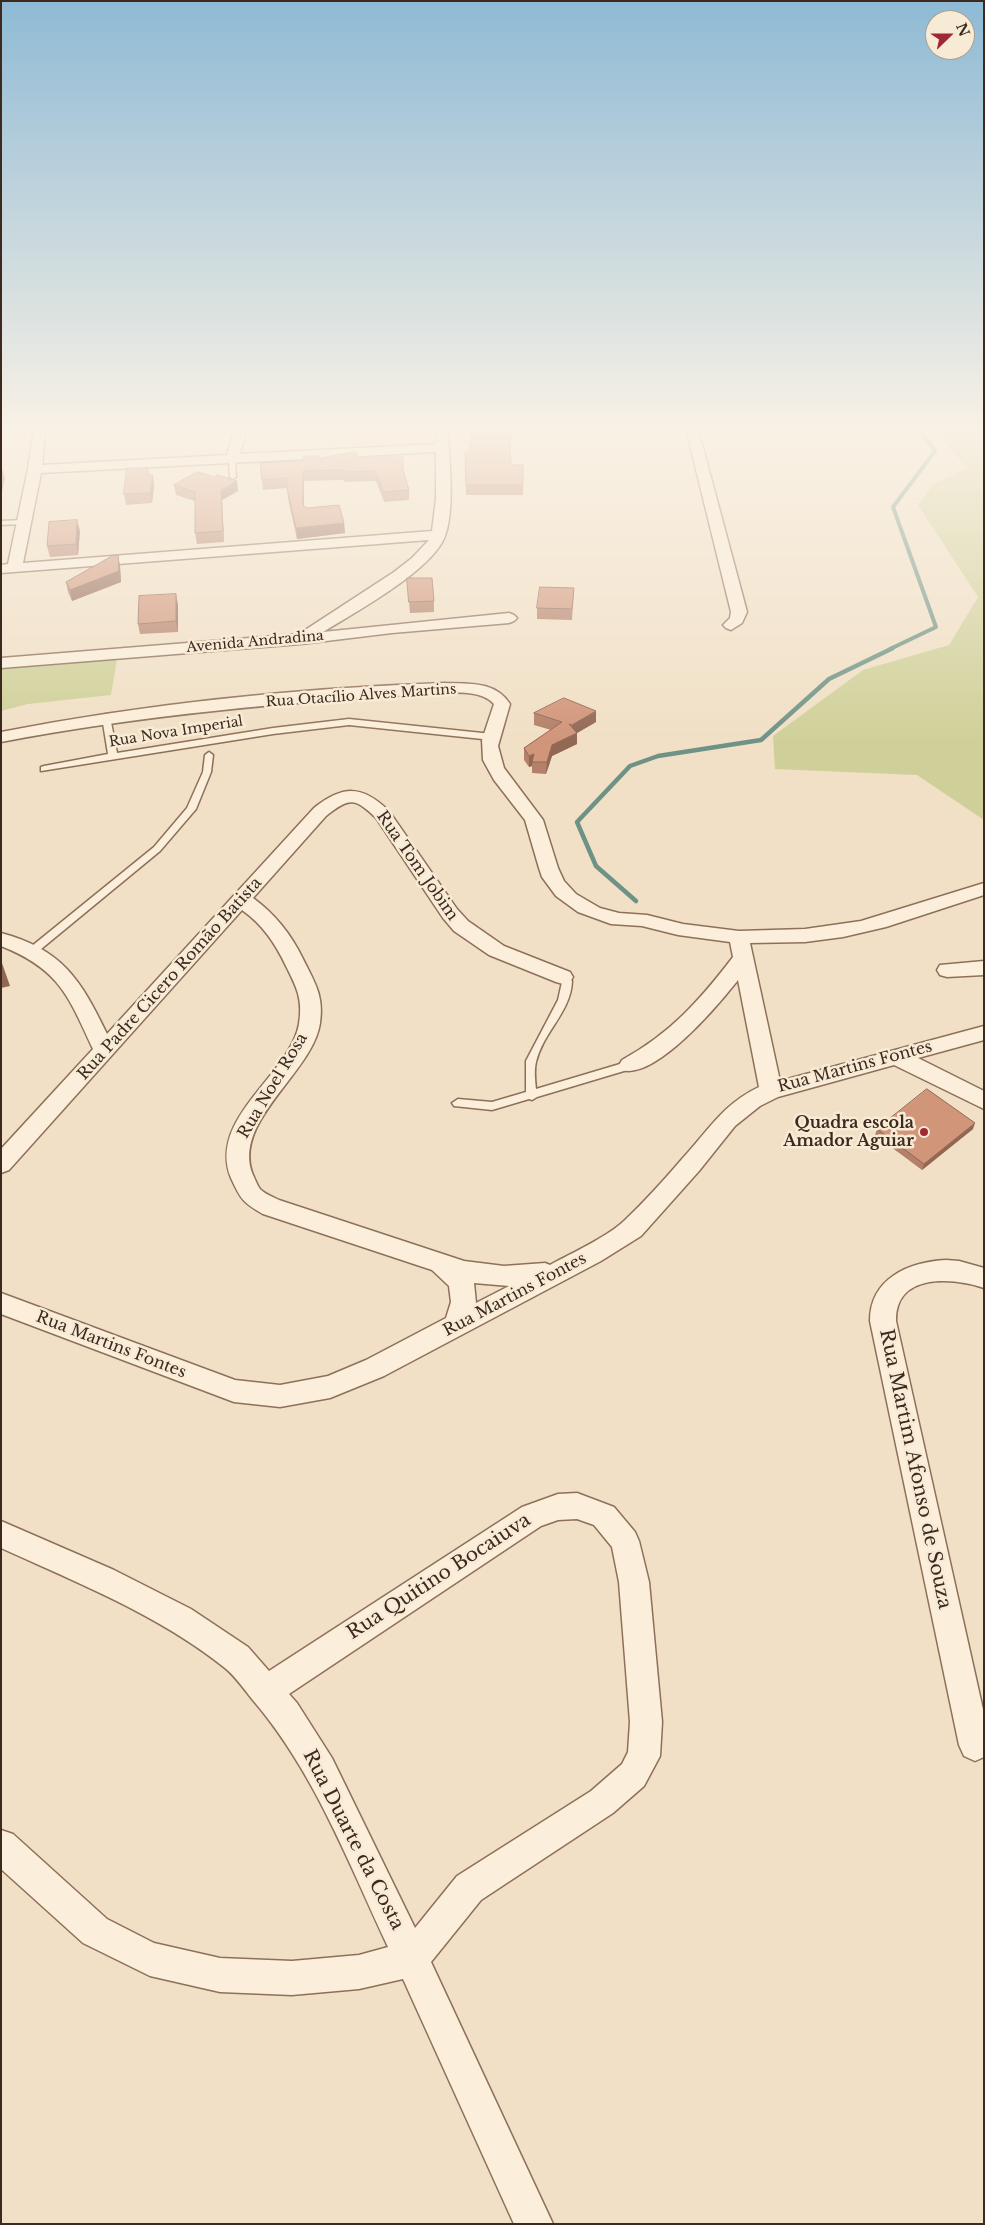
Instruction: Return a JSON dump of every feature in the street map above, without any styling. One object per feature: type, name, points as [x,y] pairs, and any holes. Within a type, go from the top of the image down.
[{"type":"street","points":[[20,533],[8,569],[396,540],[438,535]]},
{"type":"street","points":[[719,533],[739,612],[737,620],[731,625]]},
{"type":"street","points":[[301,639],[414,565],[429,551],[438,535]]},
{"type":"street","points":[[396,540],[429,551]]},
{"type":"street","name":"Avenida Andradina","points":[[1,663],[301,639],[392,628],[509,618]]},
{"type":"street","name":"Rua Otacílio Alves Martins","points":[[1,737],[106,717],[310,697],[408,690],[467,689],[491,693],[498,697],[502,704],[489,751],[492,760],[501,777],[530,812],[543,846],[548,867],[557,885],[568,897],[588,910],[618,919],[643,920],[742,947],[843,931],[884,921],[984,889]]},
{"type":"street","name":"Rua Tom Jobim","points":[[342,798],[356,796],[364,798],[375,806],[392,826],[441,902],[460,926],[483,944],[518,962],[563,977]]},
{"type":"street","name":"Rua Padre Cicero Romão Batista","points":[[1,1164],[320,812],[334,801],[342,798]]},
{"type":"street","name":"Rua Noel Rosa","points":[[242,900],[274,924],[311,1000],[310,1022],[300,1046],[244,1130],[236,1151],[240,1172],[250,1193],[271,1207],[464,1271],[495,1277],[518,1277],[561,1270]]},
{"type":"street","points":[[1,939],[31,952],[57,969],[76,995],[104,1050]]},
{"type":"street","points":[[630,1066],[653,1054],[699,1015],[742,947]]},
{"type":"street","points":[[742,947],[771,1091]]},
{"type":"street","points":[[947,970],[984,968]]},
{"type":"street","name":"Rua Martins Fontes","points":[[1,1303],[234,1391],[280,1396],[330,1387],[375,1368],[561,1270],[632,1230],[691,1165],[727,1120],[752,1100],[771,1091],[984,1033]]},
{"type":"street","points":[[895,1056],[984,1101]]},
{"type":"street","name":"Rua Noel Rosa","points":[[429,1258],[448,1268],[461,1280],[464,1302],[457,1325]]},
{"type":"street","name":"Rua Martim Afonso de Souza","points":[[975,1745],[894,1377],[884,1322],[884,1304],[895,1288],[915,1274],[939,1270],[971,1272],[984,1278]]},
{"type":"street","name":"Rua Quitino Bocaiuva","points":[[266,1691],[532,1516],[558,1507],[577,1506],[604,1516],[624,1542],[634,1582],[646,1722],[644,1756],[633,1775],[602,1802],[469,1888],[412,1959]]},
{"type":"street","name":"Rua Duarte da Costa","points":[[1,1534],[104,1580],[180,1618],[237,1658],[286,1714],[321,1769],[412,1959],[534,2224]]},
{"type":"street","points":[[1,1846],[95,1931],[150,1959],[220,1975],[292,1978],[358,1972],[412,1959]]},
{"type":"lane","points":[[106,717],[113,756]]},
{"type":"lane","name":"Rua Nova Imperial","points":[[44,769],[113,756],[273,731],[349,722],[399,726],[492,738]]},
{"type":"lane","points":[[31,952],[157,849],[191,809],[202,788],[207,772],[208,754]]},
{"type":"lane","name":"Rua Tom Jobim","points":[[532,1096],[530,1079],[531,1060],[566,993],[566,981],[563,977]]},
{"type":"lane","points":[[458,1103],[492,1106],[532,1096],[630,1066]]},
{"type":"green space","points":[[936,533],[984,533],[984,820],[917,775],[775,769],[773,736],[863,670],[949,645],[978,597]]},
{"type":"green space","points":[[117,659],[111,695],[28,704],[1,711],[1,668]]},
{"type":"building","points":[[48,533],[76,533],[76,544],[47,546]]},
{"type":"building","points":[[118,555],[119,571],[70,590],[66,582],[112,556]]},
{"type":"building","points":[[407,578],[432,578],[434,601],[409,602]]},
{"type":"building","points":[[540,587],[574,588],[572,609],[537,608]]},
{"type":"building","points":[[176,594],[176,621],[138,624],[139,596]]},
{"type":"building","points":[[564,698],[596,711],[572,725],[569,724],[577,733],[552,745],[547,762],[532,762],[534,754],[529,756],[524,748],[562,722],[534,713]]},
{"type":"building","name":"Quadra escola Amador Aguiar","points":[[927,1089],[975,1123],[924,1164],[877,1129]]},
{"type":"waterway","points":[[890,649],[936,627],[902,533]]},
{"type":"waterway","points":[[636,901],[596,866],[577,822],[630,766],[658,756],[761,740],[829,679],[893,648]]},
{"type":"place","name":"Quadra escola Amador Aguiar","points":[[924,1132]]}]
